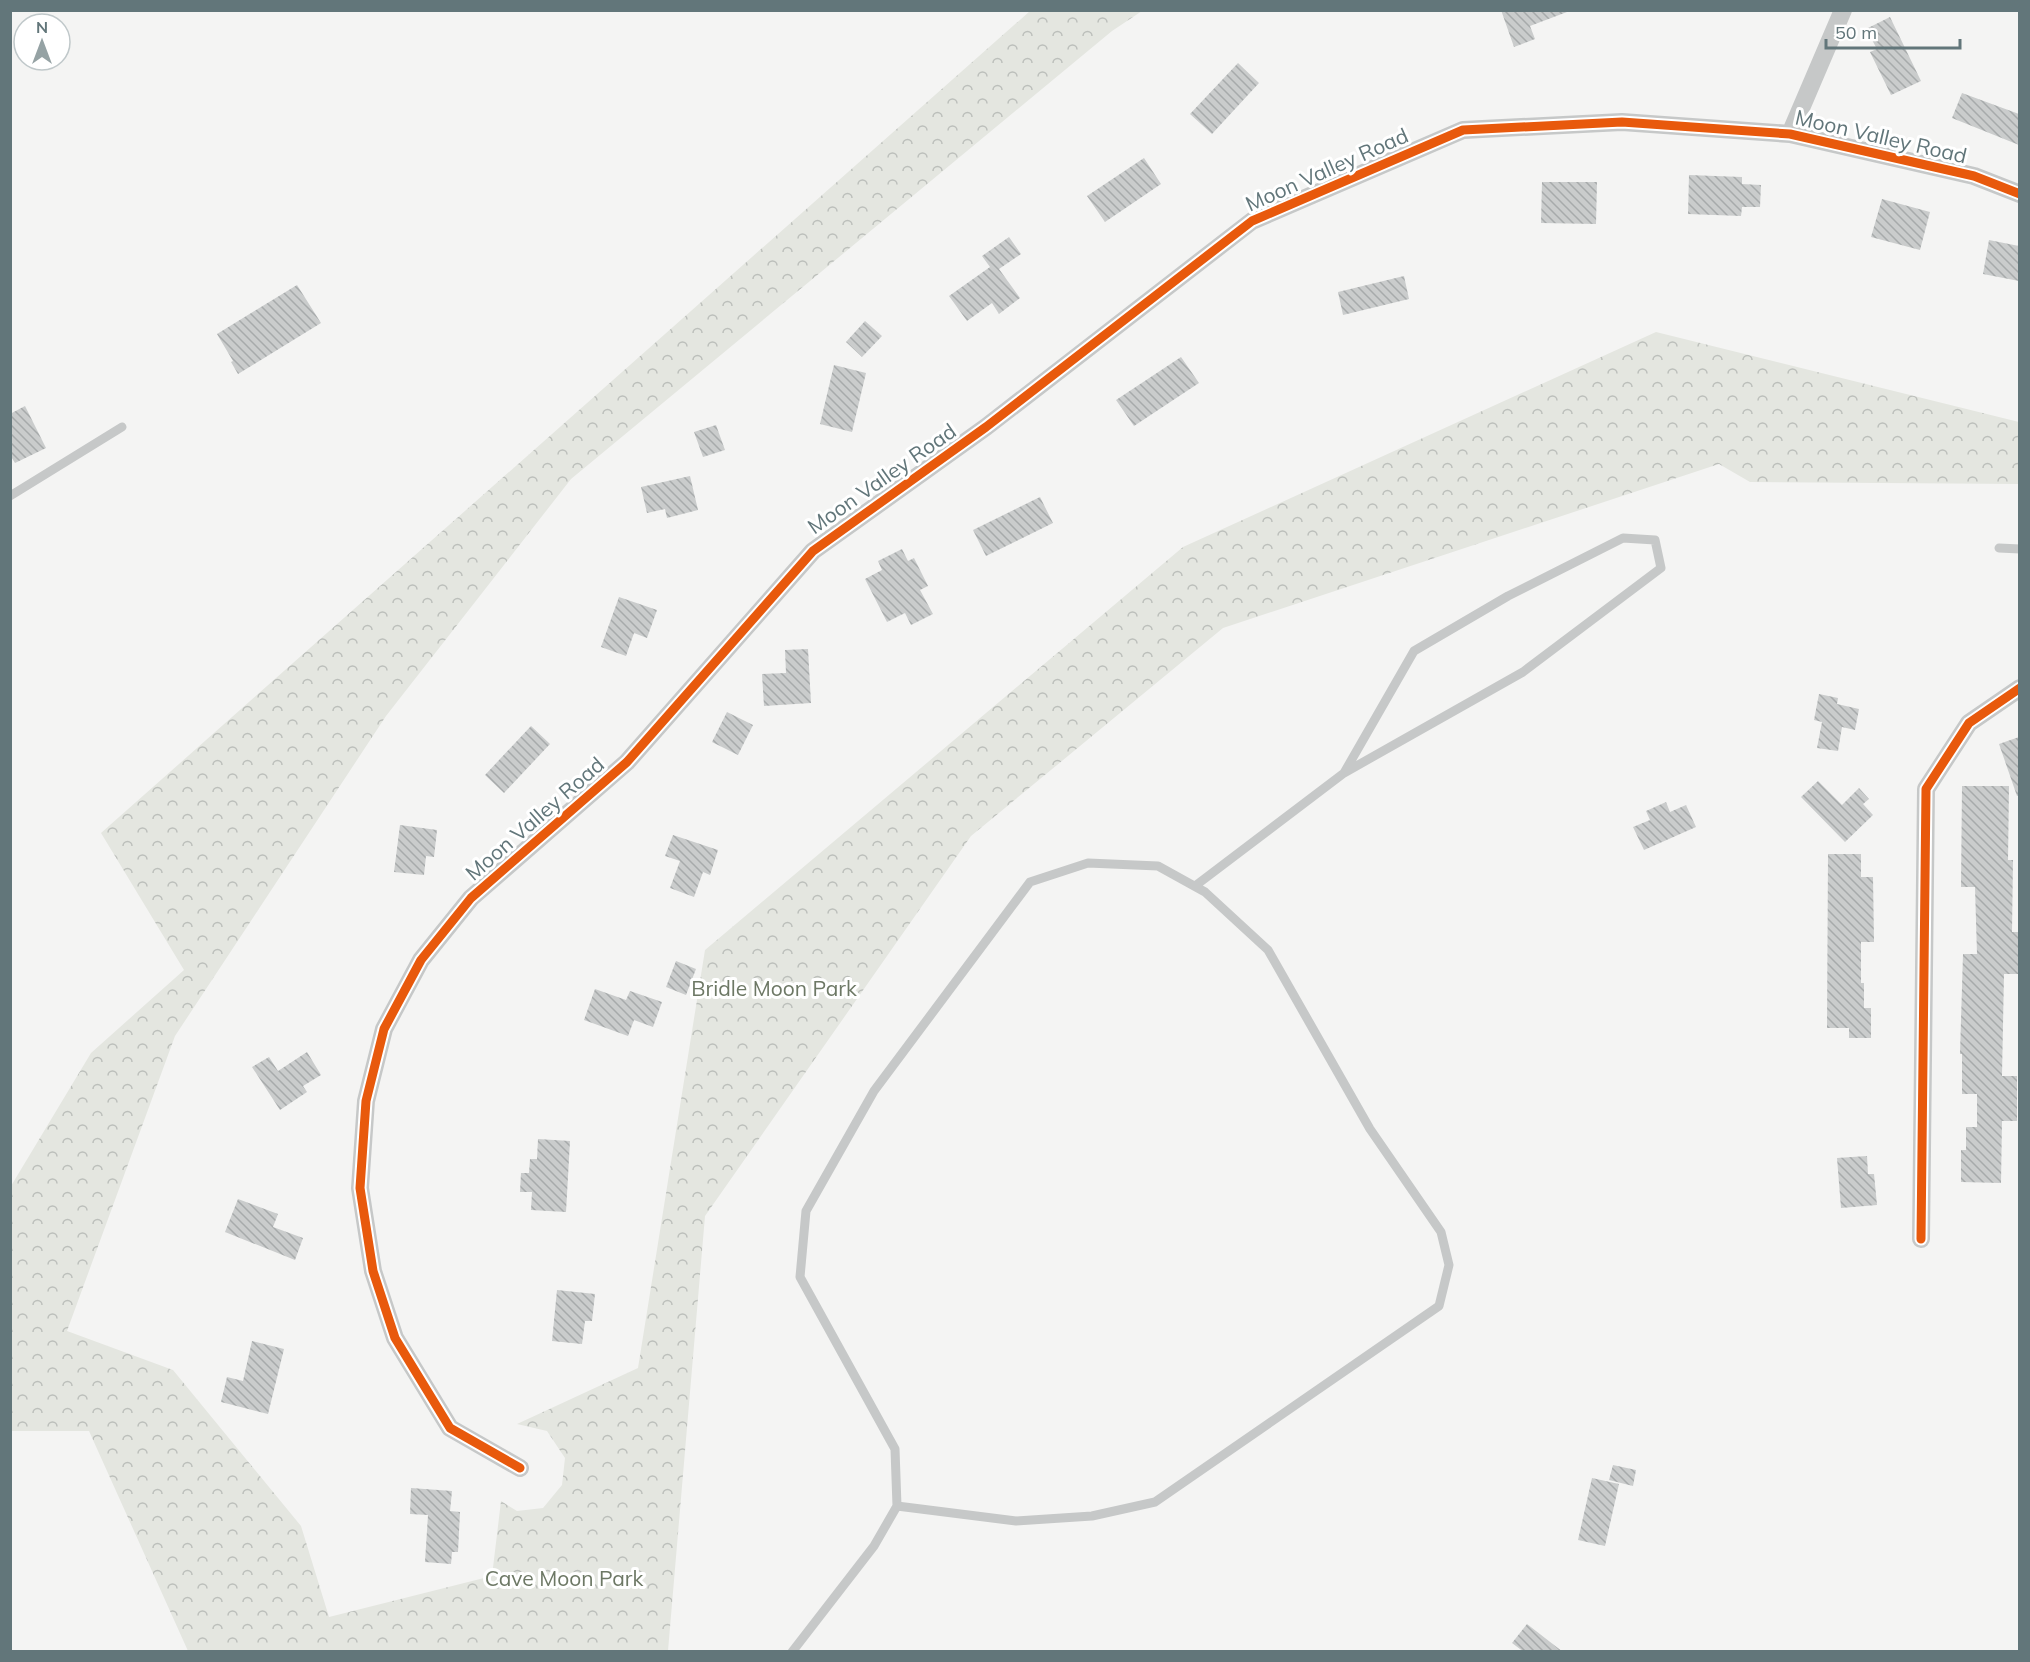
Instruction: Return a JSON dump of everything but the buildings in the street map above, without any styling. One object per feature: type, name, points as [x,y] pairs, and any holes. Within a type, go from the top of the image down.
[{"type":"street","points":[[1790,134],[1843,10]]},
{"type":"street","name":"Moon Valley Road","points":[[520,1468],[450,1428],[395,1338],[373,1271],[360,1188],[366,1101],[384,1029],[422,960],[471,898],[627,762],[813,550],[986,427],[1252,220],[1462,130],[1622,122],[1790,134],[1974,176],[2019,194]]},
{"type":"street","points":[[1921,1239],[1926,789],[1969,723],[2019,688]]},
{"type":"lane","points":[[10,496],[122,427]]},
{"type":"lane","points":[[1195,886],[1344,773],[1523,672],[1661,568],[1655,540],[1623,538],[1508,596],[1414,651],[1344,773]]},
{"type":"lane","points":[[1999,548],[2019,549]]},
{"type":"lane","points":[[792,1652],[874,1546],[897,1506],[895,1449],[800,1277],[806,1211],[874,1091],[1030,882],[1088,863],[1158,866],[1205,892],[1268,950],[1370,1129],[1441,1232],[1449,1265],[1439,1306],[1155,1502],[1092,1516],[1016,1521],[897,1506]]},
{"type":"green space","points":[[1030,11],[1142,11],[1112,31],[571,479],[386,716],[175,1036],[67,1331],[173,1370],[301,1526],[329,1617],[492,1576],[501,1501],[517,1511],[543,1508],[562,1485],[565,1458],[547,1431],[517,1424],[638,1368],[705,950],[1183,547],[1656,332],[2019,422],[2019,484],[1750,482],[1719,464],[1223,628],[971,836],[705,1216],[668,1651],[188,1651],[89,1431],[11,1431],[11,1186],[91,1053],[184,970],[101,833]]},
{"type":"cycle path","points":[[520,1468],[450,1428],[395,1338],[373,1271],[360,1188],[366,1101],[384,1029],[421,960],[471,898],[627,762],[813,551],[986,427],[1252,221],[1463,130],[1622,122],[1790,134],[1974,176],[2020,194]]},
{"type":"cycle path","points":[[1921,1239],[1926,789],[1969,723],[2020,688]]},
{"type":"park label","name":"Bridle Moon Park","points":[[774,989]]},
{"type":"park label","name":"Cave Moon Park","points":[[564,1579]]}]
